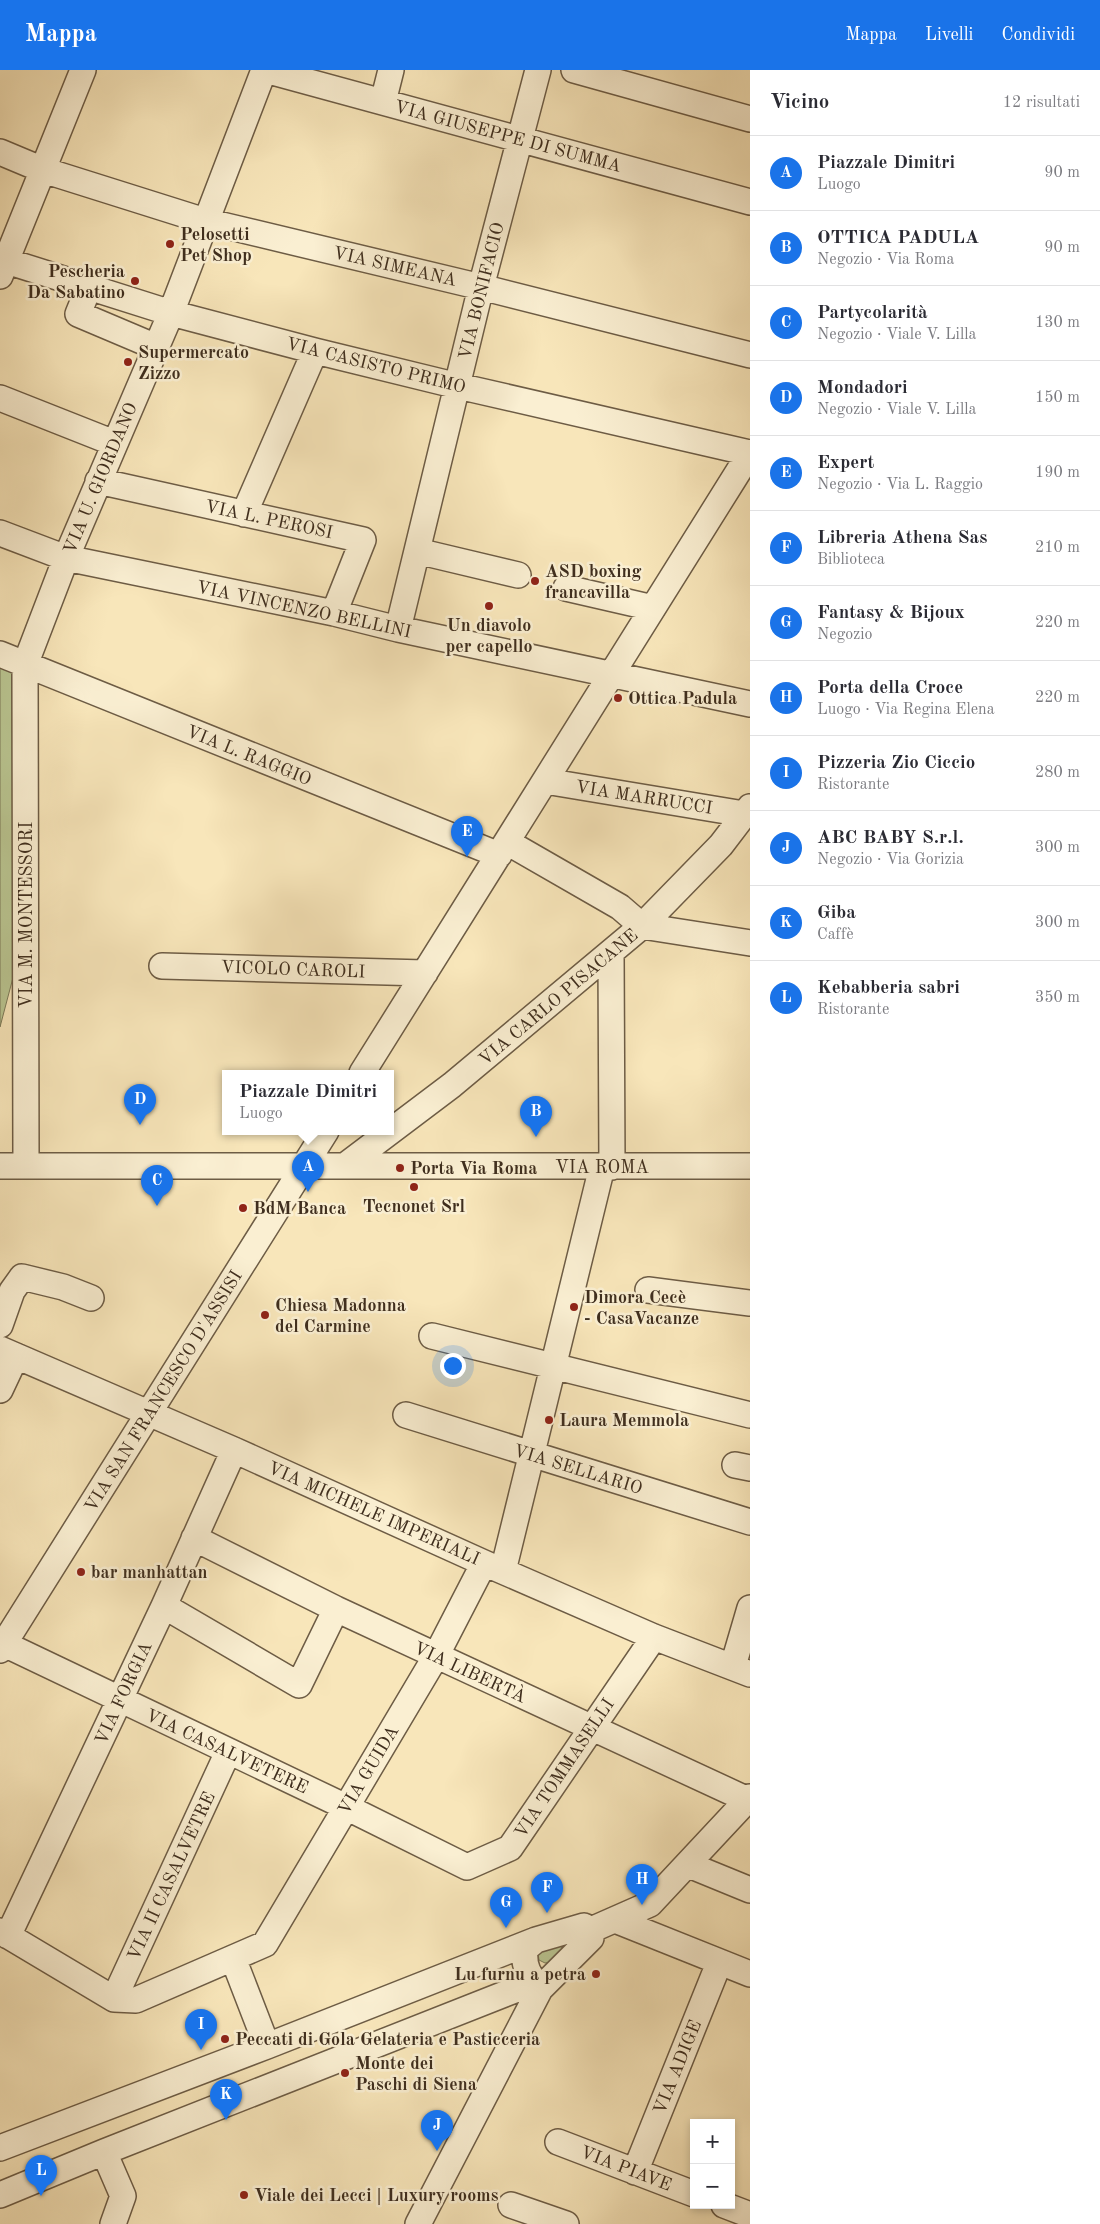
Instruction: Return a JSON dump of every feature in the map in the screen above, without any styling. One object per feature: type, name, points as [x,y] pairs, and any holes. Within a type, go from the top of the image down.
[{"type":"street","points":[[2,265],[83,70]]},
{"type":"street","name":"VIA GIUSEPPE DI SUMMA","points":[[265,70],[750,202]]},
{"type":"street","name":"VIA U. GIORDANO","points":[[25,665],[66,558],[171,313],[265,70]]},
{"type":"street","points":[[383,102],[391,70]]},
{"type":"street","name":"VIA BONIFACIO","points":[[398,629],[481,286],[538,70]]},
{"type":"street","points":[[574,70],[750,119]]},
{"type":"street","name":"VIA SIMEANA","points":[[0,152],[43,170],[206,221],[481,286],[750,355]]},
{"type":"street","name":"VIA CASISTO PRIMO","points":[[2,265],[89,287],[171,313],[315,351],[750,453]]},
{"type":"street","points":[[89,287],[78,314],[156,347]]},
{"type":"street","points":[[244,514],[315,351]]},
{"type":"street","points":[[0,398],[114,443]]},
{"type":"street","points":[[364,1070],[750,453]]},
{"type":"street","name":"VIA L. PEROSI","points":[[98,481],[363,540],[334,613]]},
{"type":"street","name":"VIA VINCENZO BELLINI","points":[[0,534],[66,558],[334,613],[398,629],[750,704]]},
{"type":"street","points":[[417,552],[518,575]]},
{"type":"street","points":[[566,588],[653,608]]},
{"type":"street","name":"VIA L. RAGGIO","points":[[0,654],[503,848],[620,907],[642,926]]},
{"type":"street","name":"VIA M. MONTESSORI","points":[[25,665],[26,1166]]},
{"type":"street","name":"VIA MARRUCCI","points":[[545,781],[747,811]]},
{"type":"street","name":"VIA CARLO PISACANE","points":[[394,1129],[452,1085],[642,926],[721,845],[747,811]]},
{"type":"street","points":[[642,926],[750,943]]},
{"type":"street","name":"VIA GUIDA","points":[[114,1999],[136,2000],[265,1944],[436,1656],[494,1567],[532,1455],[553,1366],[607,1167],[611,953]]},
{"type":"street","name":"VICOLO CAROLI","points":[[162,966],[425,973]]},
{"type":"street","name":"VIA SAN FRANCESCO D'ASSISI","points":[[1,1646],[150,1414],[324,1135]]},
{"type":"street","name":"VIA CARLO PISACANE","points":[[346,1165],[386,1135]]},
{"type":"street","name":"VIA ROMA","points":[[0,1166],[750,1166]]},
{"type":"street","points":[[0,1325],[12,1291],[22,1277],[63,1287],[91,1298]]},
{"type":"street","points":[[648,1290],[750,1303]]},
{"type":"street","points":[[432,1336],[750,1415]]},
{"type":"street","points":[[0,1390],[8,1352]]},
{"type":"street","name":"VIA MICHELE IMPERIALI","points":[[8,1352],[234,1450],[654,1637],[741,1670]]},
{"type":"street","name":"VIA SELLARIO","points":[[406,1415],[750,1522]]},
{"type":"street","name":"VIA FORGIA","points":[[4,1933],[120,1700],[234,1450]]},
{"type":"street","name":"VIA LIBERTÀ","points":[[194,1538],[336,1609],[591,1728],[746,1807]]},
{"type":"street","points":[[164,1606],[299,1685],[336,1609]]},
{"type":"street","points":[[741,1670],[750,1608]]},
{"type":"street","name":"VIA TOMMASELLI","points":[[346,1807],[467,1867],[510,1848],[654,1637]]},
{"type":"street","name":"VIA CASALVETERE","points":[[1,1646],[346,1807]]},
{"type":"street","name":"VIA II CASALVETRE","points":[[114,1999],[228,1752]]},
{"type":"street","points":[[592,1930],[650,1904],[746,1807]]},
{"type":"street","points":[[689,1865],[750,1890]]},
{"type":"street","points":[[615,1920],[750,1974]]},
{"type":"street","points":[[0,2148],[267,2046],[536,1940],[584,1926],[592,1930]]},
{"type":"street","points":[[0,2195],[104,2152],[537,1986],[591,1938],[592,1930]]},
{"type":"street","points":[[4,1933],[114,1999]]},
{"type":"street","points":[[536,1940],[525,1949],[524,1960],[526,1971],[537,1986]]},
{"type":"street","points":[[233,1958],[267,2046]]},
{"type":"street","name":"VIA ADIGE","points":[[635,2172],[719,1963]]},
{"type":"street","points":[[418,2224],[537,1986]]},
{"type":"street","name":"VIA PIAVE","points":[[558,2142],[690,2193]]},
{"type":"street","points":[[104,2152],[123,2196],[113,2224]]},
{"type":"street","points":[[511,2205],[566,2224]]},
{"type":"street","points":[[734,2209],[750,2215]]},
{"type":"street","points":[[748,2224],[750,2219]]},
{"type":"green space","points":[[0,663],[17,670],[15,970],[0,1027]]},
{"type":"green space","points":[[573,1941],[553,1962],[545,1963],[539,1960],[538,1953],[546,1945]]},
{"type":"place","name":"Pelosetti Pet Shop","points":[[170,244]]},
{"type":"place","name":"Pescheria Da Sabatino","points":[[135,281]]},
{"type":"place","name":"Supermercato Zizzo","points":[[128,362]]},
{"type":"place","name":"ASD boxing francavilla","points":[[535,581]]},
{"type":"place","name":"Un diavolo per capello","points":[[489,606]]},
{"type":"place","name":"Ottica Padula","points":[[618,698]]},
{"type":"place","name":"Expert","points":[[467,857]]},
{"type":"place","name":"Mondadori","points":[[140,1125]]},
{"type":"place","name":"OTTICA PADULA","points":[[536,1137]]},
{"type":"place","name":"Porta Via Roma","points":[[400,1168]]},
{"type":"place","name":"Tecnonet Srl","points":[[414,1187]]},
{"type":"place","name":"Piazzale Dimitri","points":[[308,1192]]},
{"type":"place","name":"Partycolarità","points":[[157,1206]]},
{"type":"place","name":"BdM Banca","points":[[243,1208]]},
{"type":"place","name":"Dimora Cecè - CasaVacanze","points":[[574,1307]]},
{"type":"place","name":"Chiesa Madonna del Carmine","points":[[265,1315]]},
{"type":"place","name":"Laura Memmola","points":[[549,1420]]},
{"type":"place","name":"bar manhattan","points":[[81,1572]]},
{"type":"place","name":"Porta della Croce","points":[[642,1905]]},
{"type":"place","name":"Libreria Athena Sas","points":[[547,1913]]},
{"type":"place","name":"Fantasy & Bijoux","points":[[506,1928]]},
{"type":"place","name":"Lu furnu a petra","points":[[596,1974]]},
{"type":"place","name":"Peccati di Gola Gelateria e Pasticceria","points":[[225,2039]]},
{"type":"place","name":"Pizzeria Zio Ciccio","points":[[201,2050]]},
{"type":"place","name":"Monte dei Paschi di Siena","points":[[345,2073]]},
{"type":"place","name":"Giba","points":[[226,2120]]},
{"type":"place","name":"ABC BABY S.r.l.","points":[[437,2151]]},
{"type":"place","name":"Viale dei Lecci | Luxury rooms","points":[[244,2195]]},
{"type":"place","name":"Kebabberia sabri","points":[[41,2196]]}]
